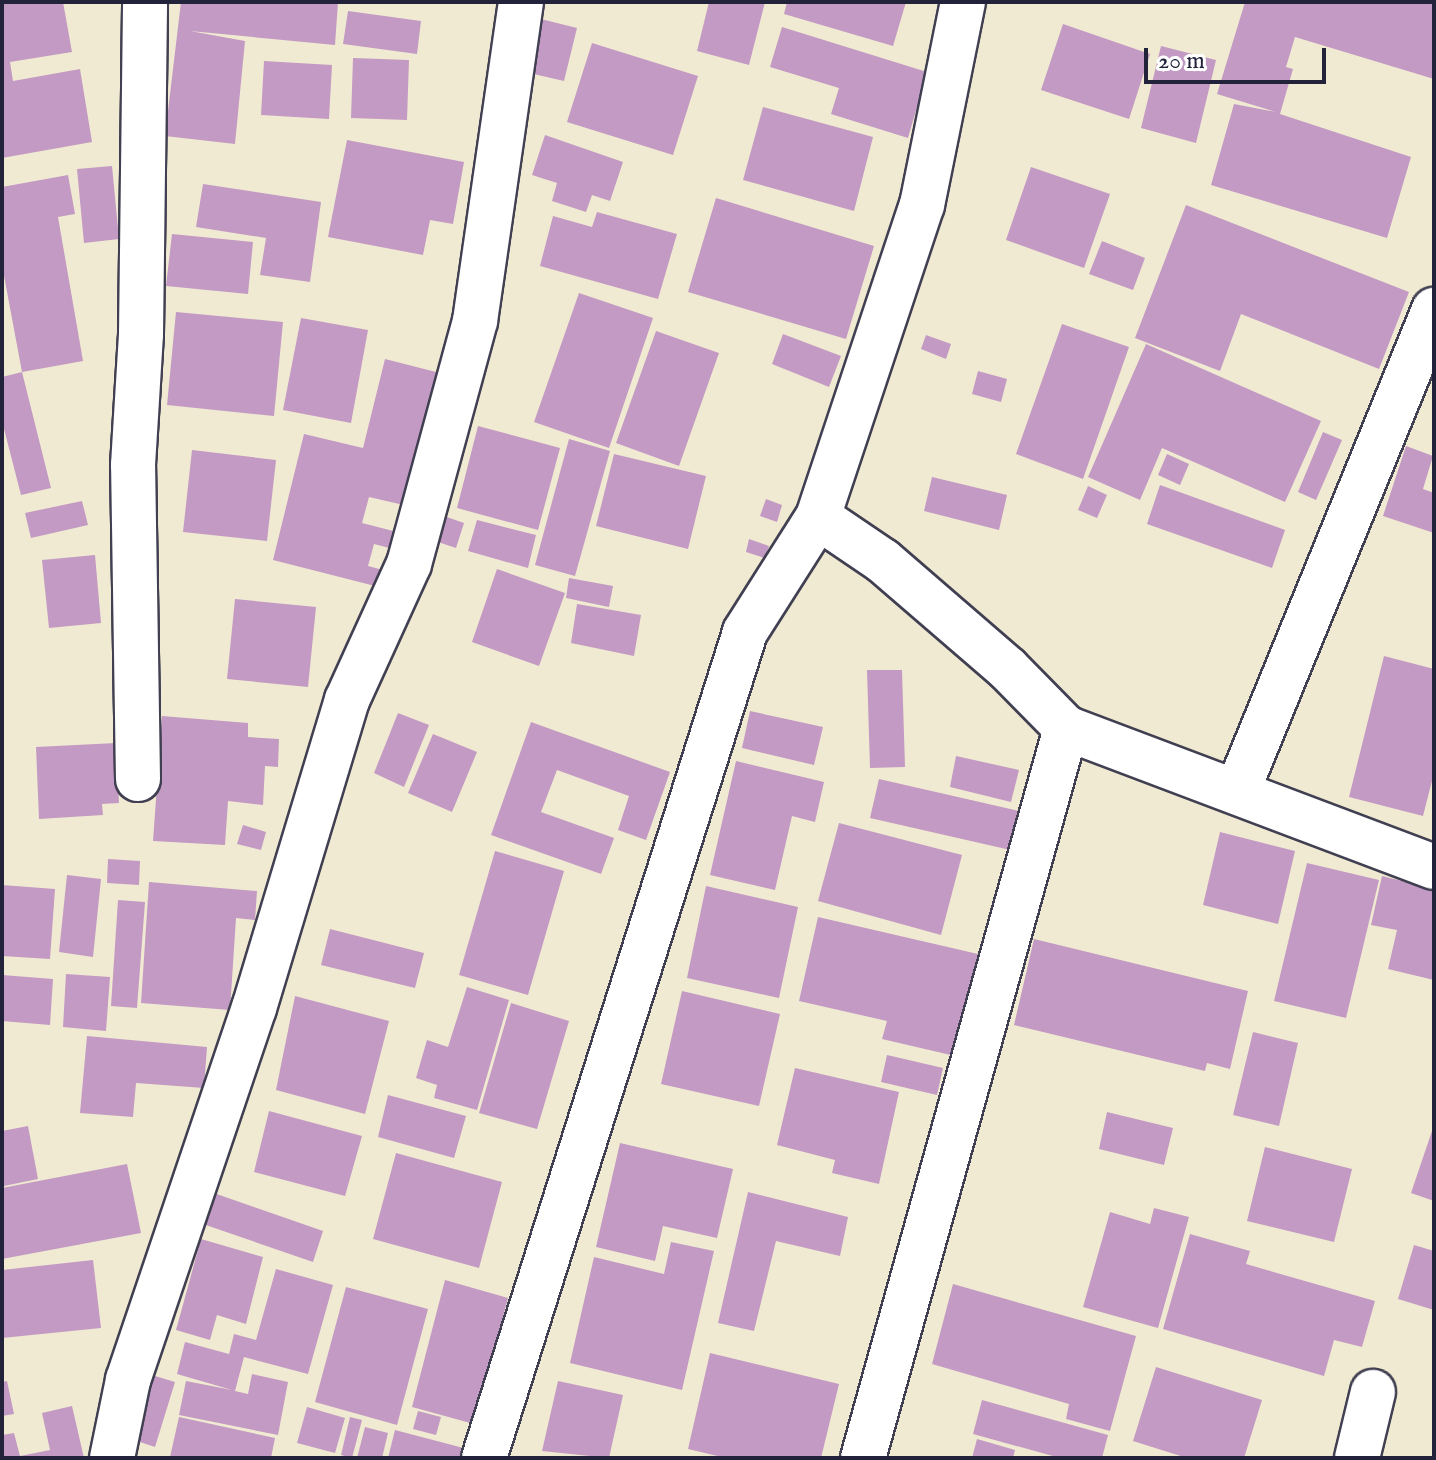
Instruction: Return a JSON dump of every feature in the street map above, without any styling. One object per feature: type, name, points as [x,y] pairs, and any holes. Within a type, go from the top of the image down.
[{"type":"street","points":[[138,779],[133,465],[141,334],[145,2]]},
{"type":"street","points":[[112,1458],[128,1380],[254,1008],[347,700],[409,564],[475,321],[521,2]]},
{"type":"street","points":[[484,1458],[745,632],[818,517],[922,205],[963,2]]},
{"type":"street","points":[[1237,792],[1434,310]]},
{"type":"street","points":[[818,517],[883,561],[1008,669],[1066,728],[1434,867]]},
{"type":"street","points":[[863,1458],[1044,822],[1066,728]]},
{"type":"street","points":[[1357,1458],[1373,1392]]},
{"type":"building","points":[[2,2],[63,2],[72,52],[10,62],[13,81],[80,69],[92,142],[2,158]]},
{"type":"building","points":[[181,2],[338,2],[335,45],[190,31],[245,41],[235,144],[165,136]]},
{"type":"building","points":[[709,2],[765,2],[749,65],[697,51]]},
{"type":"building","points":[[787,2],[906,2],[893,46],[784,14]]},
{"type":"building","points":[[1245,2],[1434,2],[1434,79],[1295,37],[1286,67],[1293,69],[1280,114],[1411,157],[1387,238],[1211,185],[1234,104],[1276,112],[1217,94]]},
{"type":"building","points":[[348,11],[421,21],[417,54],[343,44]]},
{"type":"building","points":[[537,18],[577,28],[564,81],[525,72]]},
{"type":"building","points":[[1063,24],[1150,54],[1129,119],[1041,90]]},
{"type":"building","points":[[782,27],[927,72],[908,138],[831,114],[839,88],[770,67]]},
{"type":"building","points":[[592,43],[698,76],[673,155],[567,122]]},
{"type":"building","points":[[1161,46],[1216,60],[1196,143],[1141,128]]},
{"type":"building","points":[[353,58],[409,60],[407,120],[351,118]]},
{"type":"building","points":[[264,61],[332,65],[329,119],[261,115]]},
{"type":"building","points":[[763,107],[873,137],[854,211],[743,180]]},
{"type":"building","points":[[545,135],[623,162],[610,201],[592,195],[586,212],[552,201],[557,183],[532,175]]},
{"type":"building","points":[[347,140],[464,162],[453,224],[430,220],[423,255],[328,237]]},
{"type":"building","points":[[112,166],[119,239],[84,243],[77,169]]},
{"type":"building","points":[[1031,167],[1110,194],[1084,268],[1006,240]]},
{"type":"building","points":[[68,175],[75,214],[58,217],[83,361],[22,372],[2,265],[2,187]]},
{"type":"building","points":[[203,184],[321,202],[310,282],[260,275],[266,238],[196,227]]},
{"type":"building","points":[[716,198],[874,246],[846,339],[688,292]]},
{"type":"building","points":[[1186,205],[1409,292],[1379,369],[1241,314],[1220,371],[1135,338]]},
{"type":"building","points":[[597,212],[677,234],[658,299],[540,266],[553,216],[592,227]]},
{"type":"building","points":[[172,234],[253,242],[248,294],[166,286]]},
{"type":"building","points":[[1102,241],[1145,258],[1133,290],[1089,274]]},
{"type":"building","points":[[579,293],[653,318],[609,448],[534,422]]},
{"type":"building","points":[[176,312],[283,322],[274,416],[167,405]]},
{"type":"building","points":[[301,318],[368,330],[351,423],[283,410]]},
{"type":"building","points":[[1062,324],[1129,347],[1083,479],[1016,454]]},
{"type":"building","points":[[656,331],[719,353],[679,466],[616,443]]},
{"type":"building","points":[[783,334],[841,356],[829,387],[772,364]]},
{"type":"building","points":[[926,335],[951,344],[946,359],[921,349]]},
{"type":"building","points":[[1146,344],[1321,421],[1285,502],[1162,448],[1140,500],[1088,477]]},
{"type":"building","points":[[385,359],[440,373],[408,506],[369,497],[362,523],[401,533],[397,550],[374,544],[368,566],[383,570],[379,587],[273,560],[304,434],[363,448]]},
{"type":"building","points":[[978,371],[1007,379],[1001,402],[972,394]]},
{"type":"building","points":[[22,372],[51,488],[21,495],[2,421],[2,377]]},
{"type":"building","points":[[478,426],[560,448],[538,530],[457,508]]},
{"type":"building","points":[[1323,432],[1342,440],[1316,500],[1298,492]]},
{"type":"building","points":[[569,439],[610,451],[575,576],[535,565]]},
{"type":"building","points":[[1406,446],[1433,456],[1423,489],[1434,493],[1434,533],[1383,516]]},
{"type":"building","points":[[192,450],[276,460],[267,541],[183,532]]},
{"type":"building","points":[[614,454],[706,476],[688,549],[596,526]]},
{"type":"building","points":[[1167,454],[1189,464],[1180,485],[1158,475]]},
{"type":"building","points":[[932,477],[1007,495],[999,530],[924,511]]},
{"type":"building","points":[[1160,485],[1285,530],[1272,568],[1147,524]]},
{"type":"building","points":[[1088,486],[1107,495],[1097,518],[1078,510]]},
{"type":"building","points":[[766,499],[782,505],[777,522],[760,516]]},
{"type":"building","points":[[82,501],[88,525],[31,538],[25,513]]},
{"type":"building","points":[[444,516],[464,523],[456,548],[435,541]]},
{"type":"building","points":[[477,520],[536,535],[528,568],[468,551]]},
{"type":"building","points":[[749,539],[769,546],[765,558],[746,552]]},
{"type":"building","points":[[95,555],[101,623],[49,628],[42,560]]},
{"type":"building","points":[[497,569],[565,593],[539,666],[472,642]]},
{"type":"building","points":[[569,578],[613,586],[609,607],[566,598]]},
{"type":"building","points":[[235,599],[316,607],[308,687],[227,679]]},
{"type":"building","points":[[577,604],[641,615],[634,656],[571,643]]},
{"type":"building","points":[[1384,656],[1434,669],[1434,773],[1423,816],[1349,797]]},
{"type":"building","points":[[867,670],[902,670],[905,767],[870,768]]},
{"type":"building","points":[[750,711],[823,727],[814,765],[742,748]]},
{"type":"building","points":[[398,713],[429,725],[404,787],[374,773]]},
{"type":"building","points":[[162,716],[248,723],[248,737],[279,739],[278,767],[265,766],[263,805],[228,801],[225,845],[153,841]]},
{"type":"building","points":[[531,722],[670,772],[646,840],[618,830],[629,796],[557,770],[541,812],[614,838],[601,874],[491,835]]},
{"type":"building","points":[[433,734],[477,752],[452,812],[408,793]]},
{"type":"building","points":[[116,743],[119,803],[102,804],[103,815],[39,819],[36,747]]},
{"type":"building","points":[[956,756],[1019,770],[1011,802],[950,787]]},
{"type":"building","points":[[736,761],[824,782],[815,822],[792,816],[775,890],[710,875]]},
{"type":"building","points":[[879,779],[1028,813],[1019,852],[870,818]]},
{"type":"building","points":[[839,823],[962,855],[941,935],[818,901]]},
{"type":"building","points":[[243,825],[266,832],[261,850],[237,844]]},
{"type":"building","points":[[1220,832],[1295,851],[1278,924],[1203,905]]},
{"type":"building","points":[[495,851],[564,871],[528,995],[459,975]]},
{"type":"building","points":[[108,859],[140,861],[139,885],[107,883]]},
{"type":"building","points":[[1307,863],[1379,880],[1346,1018],[1274,1001]]},
{"type":"building","points":[[67,875],[101,879],[93,957],[59,952]]},
{"type":"building","points":[[1382,876],[1434,889],[1434,980],[1388,969],[1397,930],[1371,925]]},
{"type":"building","points":[[149,882],[257,891],[255,920],[236,918],[230,1010],[141,1003]]},
{"type":"building","points":[[2,885],[55,889],[50,959],[2,956]]},
{"type":"building","points":[[706,886],[798,907],[779,998],[687,978]]},
{"type":"building","points":[[118,900],[145,902],[137,1008],[111,1006]]},
{"type":"building","points":[[818,917],[978,954],[955,1056],[882,1039],[887,1021],[799,1001]]},
{"type":"building","points":[[330,929],[424,953],[415,988],[321,965]]},
{"type":"building","points":[[1034,939],[1248,991],[1230,1069],[1207,1063],[1205,1071],[1014,1025]]},
{"type":"building","points":[[66,974],[110,977],[106,1031],[63,1027]]},
{"type":"building","points":[[2,975],[53,979],[50,1025],[2,1021]]},
{"type":"building","points":[[467,987],[509,1000],[477,1110],[434,1098],[437,1085],[416,1078],[427,1040],[448,1047]]},
{"type":"building","points":[[682,991],[780,1014],[759,1106],[661,1084]]},
{"type":"building","points":[[295,996],[389,1021],[365,1114],[276,1090]]},
{"type":"building","points":[[511,1003],[569,1021],[537,1129],[479,1113]]},
{"type":"building","points":[[1253,1032],[1298,1043],[1279,1126],[1233,1115]]},
{"type":"building","points":[[87,1036],[207,1047],[204,1088],[136,1083],[133,1117],[80,1113]]},
{"type":"building","points":[[887,1055],[943,1068],[937,1095],[881,1082]]},
{"type":"building","points":[[795,1068],[899,1092],[879,1184],[832,1173],[835,1160],[777,1145]]},
{"type":"building","points":[[388,1095],[466,1116],[454,1158],[378,1137]]},
{"type":"building","points":[[269,1111],[362,1136],[345,1196],[254,1172]]},
{"type":"building","points":[[1107,1112],[1173,1128],[1164,1165],[1099,1149]]},
{"type":"building","points":[[1434,1125],[1434,1201],[1411,1193]]},
{"type":"building","points":[[28,1126],[38,1179],[4,1186],[2,1131]]},
{"type":"building","points":[[620,1143],[733,1169],[717,1238],[663,1226],[655,1261],[596,1247]]},
{"type":"building","points":[[1265,1147],[1352,1169],[1334,1242],[1247,1221]]},
{"type":"building","points":[[396,1153],[502,1182],[479,1268],[373,1239]]},
{"type":"building","points":[[127,1164],[141,1233],[2,1259],[2,1188]]},
{"type":"building","points":[[211,1192],[323,1231],[313,1262],[200,1223]]},
{"type":"building","points":[[748,1192],[848,1217],[840,1256],[776,1241],[754,1331],[718,1323]]},
{"type":"building","points":[[1154,1208],[1189,1217],[1158,1328],[1083,1307],[1110,1212],[1150,1224]]},
{"type":"building","points":[[1190,1234],[1250,1251],[1246,1264],[1375,1301],[1362,1347],[1334,1340],[1324,1376],[1163,1329]]},
{"type":"building","points":[[201,1239],[263,1257],[246,1324],[217,1315],[210,1340],[176,1330]]},
{"type":"building","points":[[671,1242],[714,1251],[682,1390],[570,1363],[594,1257],[664,1274]]},
{"type":"building","points":[[1414,1245],[1434,1251],[1434,1310],[1398,1299]]},
{"type":"building","points":[[93,1260],[101,1328],[2,1338],[2,1270]]},
{"type":"building","points":[[276,1269],[333,1285],[308,1374],[244,1357],[235,1391],[248,1394],[252,1374],[288,1382],[278,1435],[179,1415],[186,1381],[232,1390],[177,1374],[185,1342],[229,1354],[234,1334],[256,1340]]},
{"type":"building","points":[[445,1280],[508,1298],[474,1424],[412,1407]]},
{"type":"building","points":[[953,1284],[1136,1336],[1110,1431],[1066,1419],[1069,1404],[932,1364]]},
{"type":"building","points":[[346,1287],[428,1309],[397,1425],[315,1402]]},
{"type":"building","points":[[710,1353],[839,1384],[821,1458],[726,1458],[688,1449]]},
{"type":"building","points":[[1156,1367],[1262,1400],[1244,1458],[1187,1458],[1133,1441]]},
{"type":"building","points":[[142,1372],[175,1382],[155,1447],[122,1436]]},
{"type":"building","points":[[7,1381],[14,1414],[2,1416],[2,1382]]},
{"type":"building","points":[[558,1381],[623,1395],[609,1458],[542,1451]]},
{"type":"building","points":[[982,1400],[1108,1435],[1102,1458],[1060,1458],[973,1434]]},
{"type":"building","points":[[72,1406],[84,1458],[2,1458],[2,1435],[14,1433],[20,1456],[50,1450],[42,1413]]},
{"type":"building","points":[[307,1407],[345,1418],[335,1453],[297,1443]]},
{"type":"building","points":[[418,1411],[441,1417],[436,1435],[413,1429]]},
{"type":"building","points":[[179,1417],[275,1438],[271,1458],[170,1457]]},
{"type":"building","points":[[350,1417],[362,1420],[352,1458],[341,1455]]},
{"type":"building","points":[[365,1427],[388,1433],[382,1458],[357,1458]]},
{"type":"building","points":[[395,1430],[471,1450],[469,1458],[388,1458]]},
{"type":"building","points":[[977,1439],[1015,1450],[1013,1458],[972,1458]]}]
